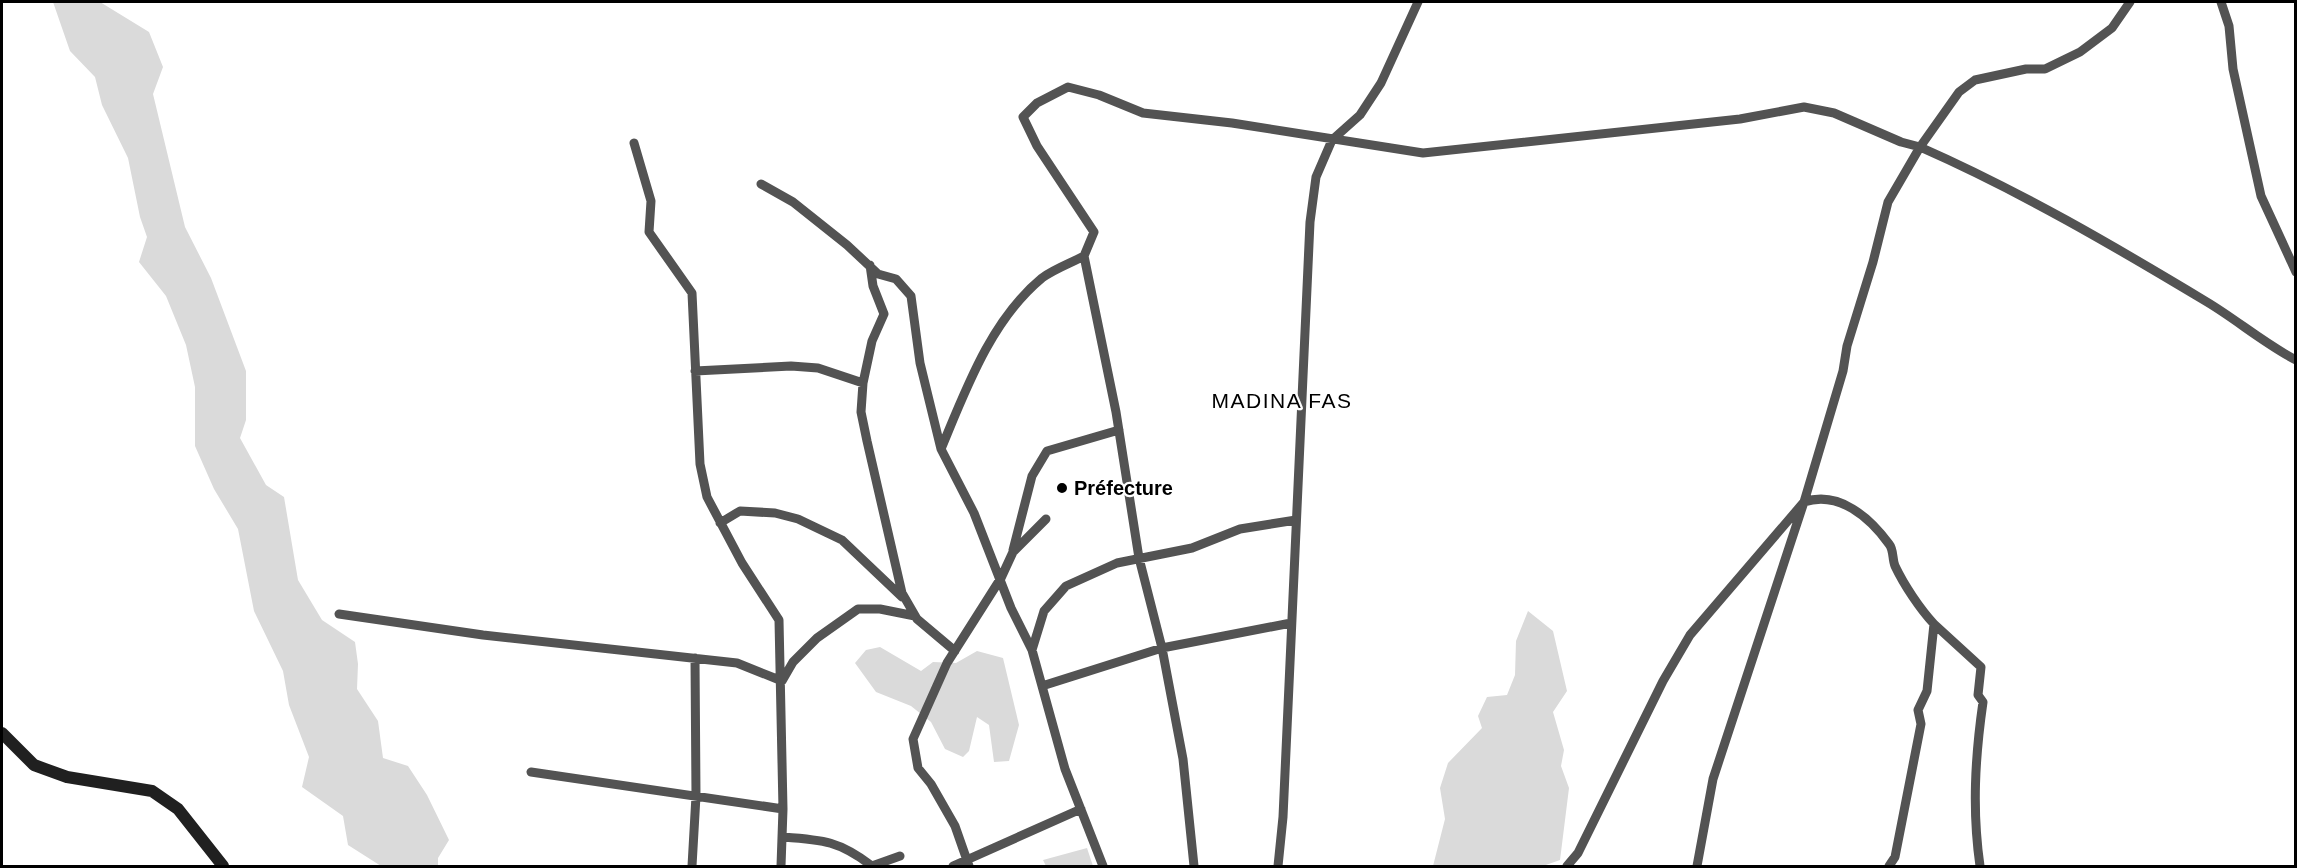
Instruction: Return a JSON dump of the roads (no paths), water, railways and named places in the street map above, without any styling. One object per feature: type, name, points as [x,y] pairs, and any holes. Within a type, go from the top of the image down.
[{"type":"street","points":[[1278,867],[1283,817],[1310,222],[1316,177],[1332,140],[1360,115],[1381,83],[1418,2]]},
{"type":"street","points":[[1697,867],[1713,779],[1804,502],[1843,371],[1847,346],[1873,262],[1888,202],[1920,147],[1959,92],[1975,80],[2025,69],[2045,69],[2080,52],[2112,28],[2130,2]]},
{"type":"street","points":[[2222,2],[2229,26],[2233,69],[2261,196],[2295,272]]},
{"type":"street","points":[[1194,867],[1183,759],[1162,648],[1139,558],[1119,430],[1084,256],[1094,232],[1037,146],[1023,117],[1037,103],[1068,87],[1099,95],[1143,113],[1232,123],[1423,153],[1740,119],[1804,107],[1834,113],[1901,142],[1920,147],[1998,183],[2120,249],[2228,314],[2295,360]]},
{"type":"street","points":[[634,143],[651,201],[649,232],[692,293],[700,464],[707,497],[720,523],[779,620],[782,681],[783,837],[781,867]]},
{"type":"street","points":[[761,184],[793,202],[878,274],[896,279],[911,296],[920,363],[941,449],[974,513],[1011,608],[1032,650],[1065,769],[1103,867]]},
{"type":"street","points":[[941,449],[988,344],[1026,295],[1044,277],[1084,256]]},
{"type":"street","points":[[870,265],[873,286],[884,315],[872,341],[863,383],[862,421],[902,593],[915,616],[955,651]]},
{"type":"street","points":[[695,371],[791,366],[818,368],[863,383]]},
{"type":"street","points":[[967,863],[955,826],[931,784],[918,768],[913,738],[955,651],[1001,578],[1013,552],[1032,476],[1047,451],[1119,430]]},
{"type":"street","points":[[1566,867],[1578,853],[1663,681],[1690,634],[1804,502],[1823,499],[1849,505],[1873,525],[1892,546],[1896,567],[1923,612],[1981,667],[1978,695],[1983,702],[1976,752],[1974,822],[1980,867]]},
{"type":"street","points":[[720,523],[740,511],[775,513],[798,519],[842,540],[907,602]]},
{"type":"street","points":[[1013,552],[1046,519]]},
{"type":"street","points":[[1032,650],[1044,611],[1066,586],[1117,563],[1192,548],[1240,529],[1296,520]]},
{"type":"street","points":[[782,681],[793,662],[817,638],[858,609],[880,609],[915,616]]},
{"type":"street","points":[[339,614],[483,634],[737,663],[782,681]]},
{"type":"street","points":[[1042,686],[1162,648],[1292,622]]},
{"type":"street","points":[[1889,867],[1895,857],[1912,779],[1921,724],[1918,710],[1927,691],[1934,624]]},
{"type":"street","points":[[692,867],[696,796],[695,658]]},
{"type":"street","points":[[2,733],[34,765],[67,777],[152,791],[178,809],[223,867]]},
{"type":"street","points":[[531,772],[783,809]]},
{"type":"street","points":[[953,867],[967,863],[1081,809]]},
{"type":"street","points":[[783,837],[820,839],[847,848],[872,866],[900,856]]},
{"type":"place","name":"Préfecture","points":[[1062,488]]},
{"type":"district","name":"MADINA FAS","points":[[1282,400]]}]
